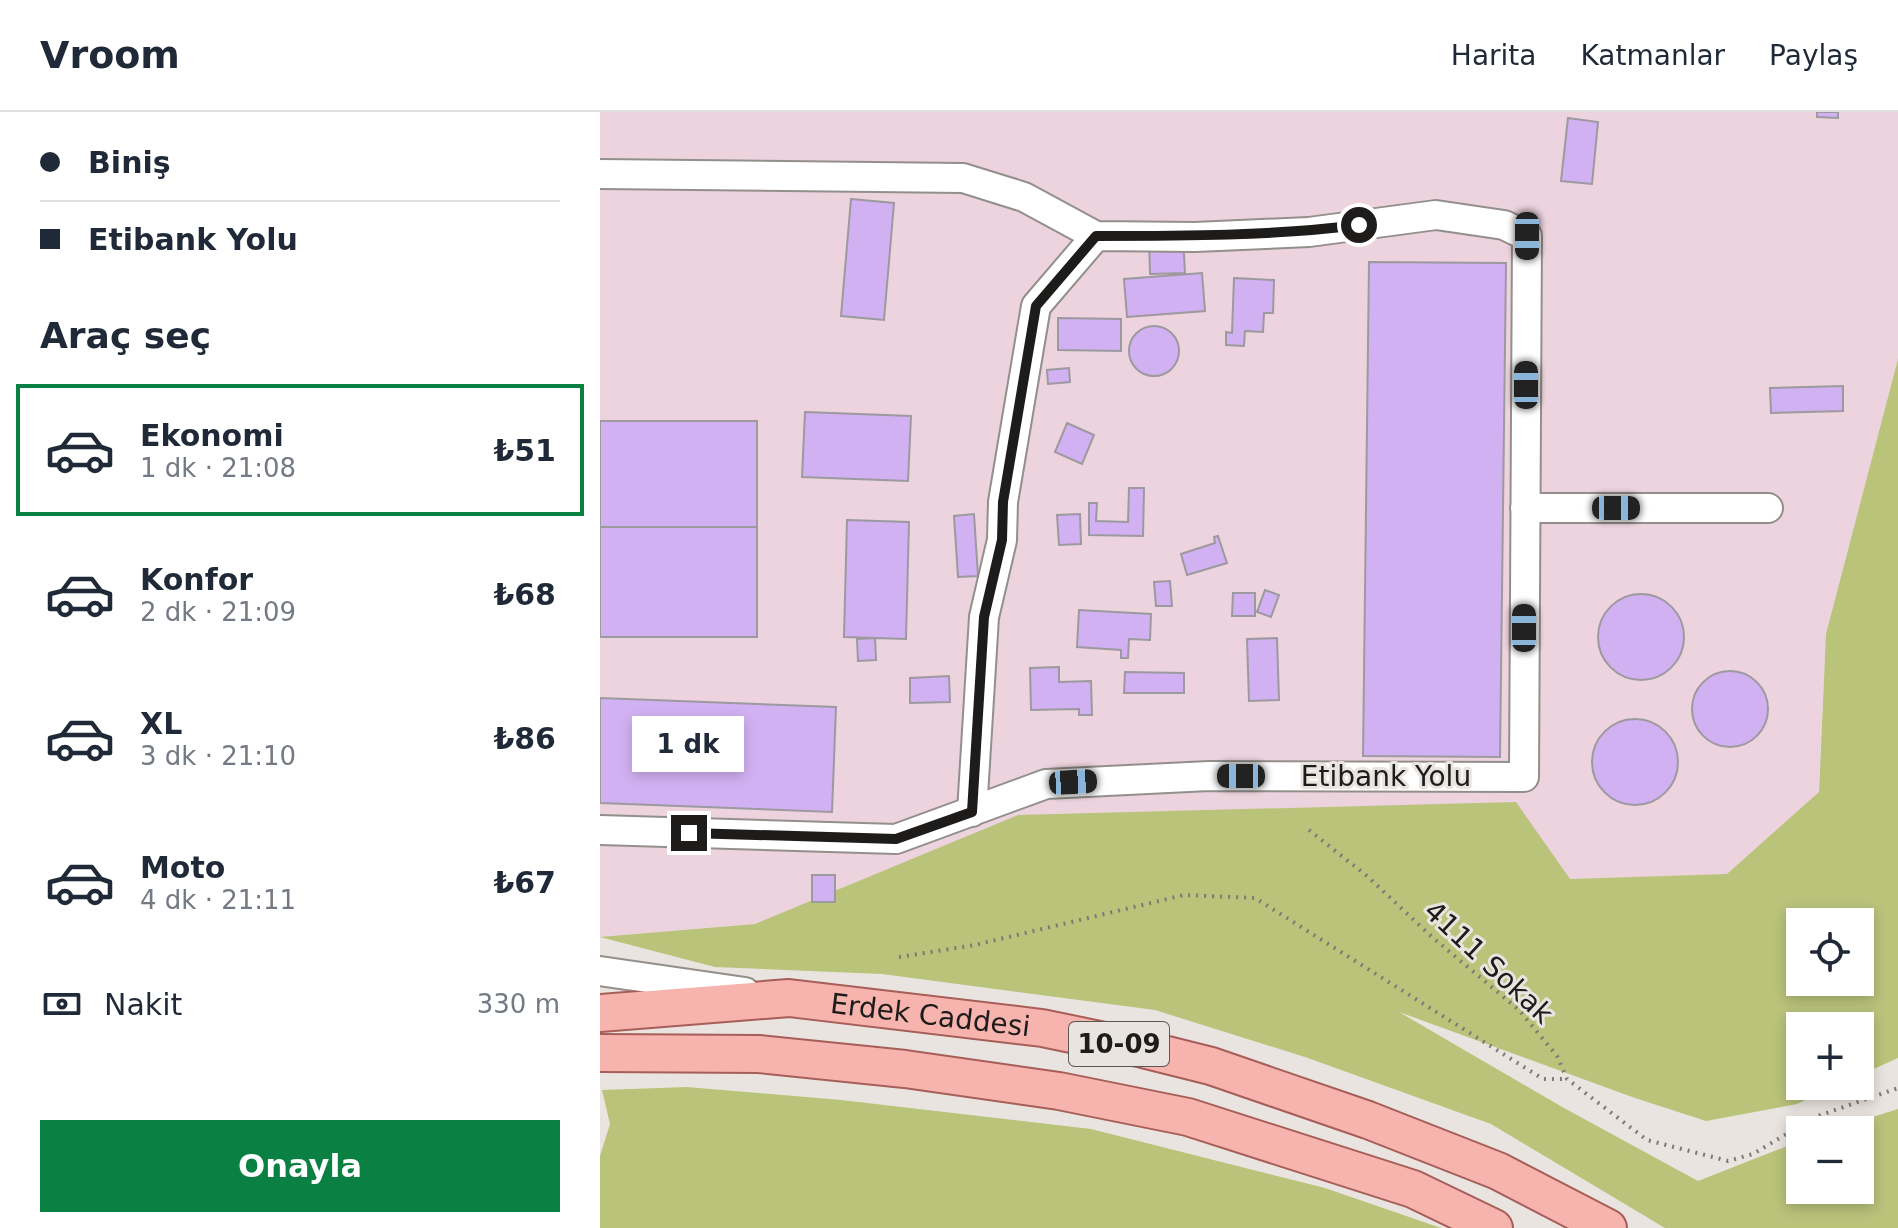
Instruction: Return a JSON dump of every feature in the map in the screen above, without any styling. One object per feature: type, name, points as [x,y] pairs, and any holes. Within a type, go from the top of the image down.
[{"type":"main road","name":"Erdek Caddesi","points":[[600,1013],[789,998],[1042,1028],[1143,1049],[1211,1066],[1368,1120],[1498,1171],[1608,1228]]},
{"type":"main road","name":"Erdek Caddesi","points":[[600,1053],[759,1054],[905,1069],[1059,1091],[1188,1117],[1413,1189],[1494,1228]]},
{"type":"lane","points":[[600,174],[963,178],[1024,197],[1096,236],[1036,306],[1003,502],[1002,540],[984,617],[972,812]]},
{"type":"lane","name":"Etibank Yolu","points":[[600,830],[896,839],[1046,784],[1209,776],[1524,777],[1527,236],[1504,225],[1436,215],[1309,232],[1195,237],[1096,236]]},
{"type":"lane","points":[[1525,508],[1768,508]]},
{"type":"lane","points":[[600,971],[789,998]]},
{"type":"lane","points":[[600,1074],[645,1052]]},
{"type":"path","name":"4111 Sokak","points":[[1309,830],[1367,876],[1432,937],[1519,1010],[1557,1056],[1567,1079],[1647,1140],[1728,1161],[1753,1154],[1815,1117],[1898,1088]]},
{"type":"path","points":[[899,957],[975,945],[1184,895],[1255,898],[1543,1079],[1567,1079]]},
{"type":"shaded area","points":[[600,112],[1898,112],[1898,359],[1826,634],[1818,804],[1727,874],[1570,879],[1018,815],[755,924],[600,937]]},
{"type":"green space","points":[[1898,359],[1898,1058],[1874,1069],[1874,1012],[1786,1012],[1786,1100],[1806,1100],[1706,1121],[1399,1012],[1698,1181],[1786,1146],[1786,1204],[1874,1204],[1874,1117],[1898,1109],[1898,1228],[1665,1228],[1491,1124],[1305,1057],[1155,1010],[882,974],[715,967],[600,937],[755,924],[1018,815],[1516,802],[1570,879],[1727,874],[1819,792],[1826,634]]},
{"type":"green space","points":[[687,1087],[841,1100],[1091,1129],[1325,1188],[1441,1228],[600,1228],[600,1156],[610,1124],[602,1090]]},
{"type":"building","points":[[1817,112],[1838,112],[1838,118],[1817,117]]},
{"type":"building","points":[[1568,118],[1598,122],[1592,184],[1561,181]]},
{"type":"building","points":[[851,199],[894,203],[884,320],[841,316]]},
{"type":"building","points":[[1183,237],[1185,273],[1150,274],[1149,238]]},
{"type":"building","points":[[1369,262],[1506,263],[1500,757],[1363,756]]},
{"type":"building","points":[[1202,273],[1205,311],[1127,317],[1124,279]]},
{"type":"building","points":[[1234,278],[1274,280],[1273,313],[1264,313],[1263,332],[1245,331],[1244,346],[1226,345],[1226,332],[1232,333]]},
{"type":"building","points":[[1058,318],[1121,319],[1121,351],[1058,350]]},
{"type":"building","points":[[1154,326],[1172,333],[1179,351],[1172,369],[1154,376],[1136,369],[1129,351],[1136,333]]},
{"type":"building","points":[[1069,368],[1070,382],[1048,384],[1047,370]]},
{"type":"building","points":[[1843,386],[1843,411],[1771,413],[1770,388]]},
{"type":"building","points":[[805,412],[911,416],[908,481],[802,477]]},
{"type":"building","points":[[600,421],[757,421],[757,527],[600,527]]},
{"type":"building","points":[[1067,423],[1094,435],[1082,464],[1055,452]]},
{"type":"building","points":[[1129,488],[1144,488],[1143,536],[1089,535],[1089,503],[1097,503],[1096,521],[1128,522]]},
{"type":"building","points":[[974,514],[978,576],[958,577],[954,516]]},
{"type":"building","points":[[1080,514],[1081,544],[1059,545],[1057,515]]},
{"type":"building","points":[[847,520],[909,522],[906,639],[844,637]]},
{"type":"building","points":[[600,527],[757,527],[757,637],[600,637]]},
{"type":"building","points":[[1218,536],[1227,563],[1187,575],[1181,554],[1215,543],[1214,537]]},
{"type":"building","points":[[1170,581],[1172,606],[1156,606],[1154,582]]},
{"type":"building","points":[[1265,590],[1279,595],[1271,617],[1257,612]]},
{"type":"building","points":[[1233,593],[1255,593],[1255,616],[1232,616]]},
{"type":"building","points":[[1641,594],[1658,597],[1672,606],[1681,620],[1684,637],[1681,654],[1672,668],[1658,677],[1641,680],[1624,677],[1610,668],[1601,654],[1598,637],[1601,620],[1610,606],[1624,597]]},
{"type":"building","points":[[1079,610],[1151,614],[1150,640],[1129,639],[1128,658],[1121,658],[1121,650],[1077,647]]},
{"type":"building","points":[[875,638],[876,660],[858,661],[857,639]]},
{"type":"building","points":[[1277,638],[1279,700],[1249,701],[1247,639]]},
{"type":"building","points":[[1059,667],[1059,682],[1091,681],[1092,715],[1079,715],[1079,709],[1031,710],[1030,668]]},
{"type":"building","points":[[1723,671],[1737,671],[1751,677],[1762,688],[1768,709],[1765,724],[1757,736],[1737,747],[1723,747],[1709,741],[1698,730],[1692,716],[1692,702],[1698,688],[1709,677]]},
{"type":"building","points":[[1125,672],[1184,673],[1184,693],[1124,693]]},
{"type":"building","points":[[949,676],[950,702],[910,703],[910,678]]},
{"type":"building","points":[[600,698],[836,707],[832,812],[600,803]]},
{"type":"building","points":[[1635,719],[1652,722],[1666,731],[1675,745],[1678,762],[1675,779],[1666,793],[1652,802],[1635,805],[1618,802],[1604,793],[1595,779],[1592,762],[1595,745],[1604,731],[1618,722]]},
{"type":"building","points":[[812,875],[835,875],[835,902],[812,902]]},
{"type":"route","points":[[689,833],[896,839],[972,812],[984,617],[1002,540],[1003,502],[1036,306],[1096,236],[1195,237],[1309,232],[1359,225]]}]
